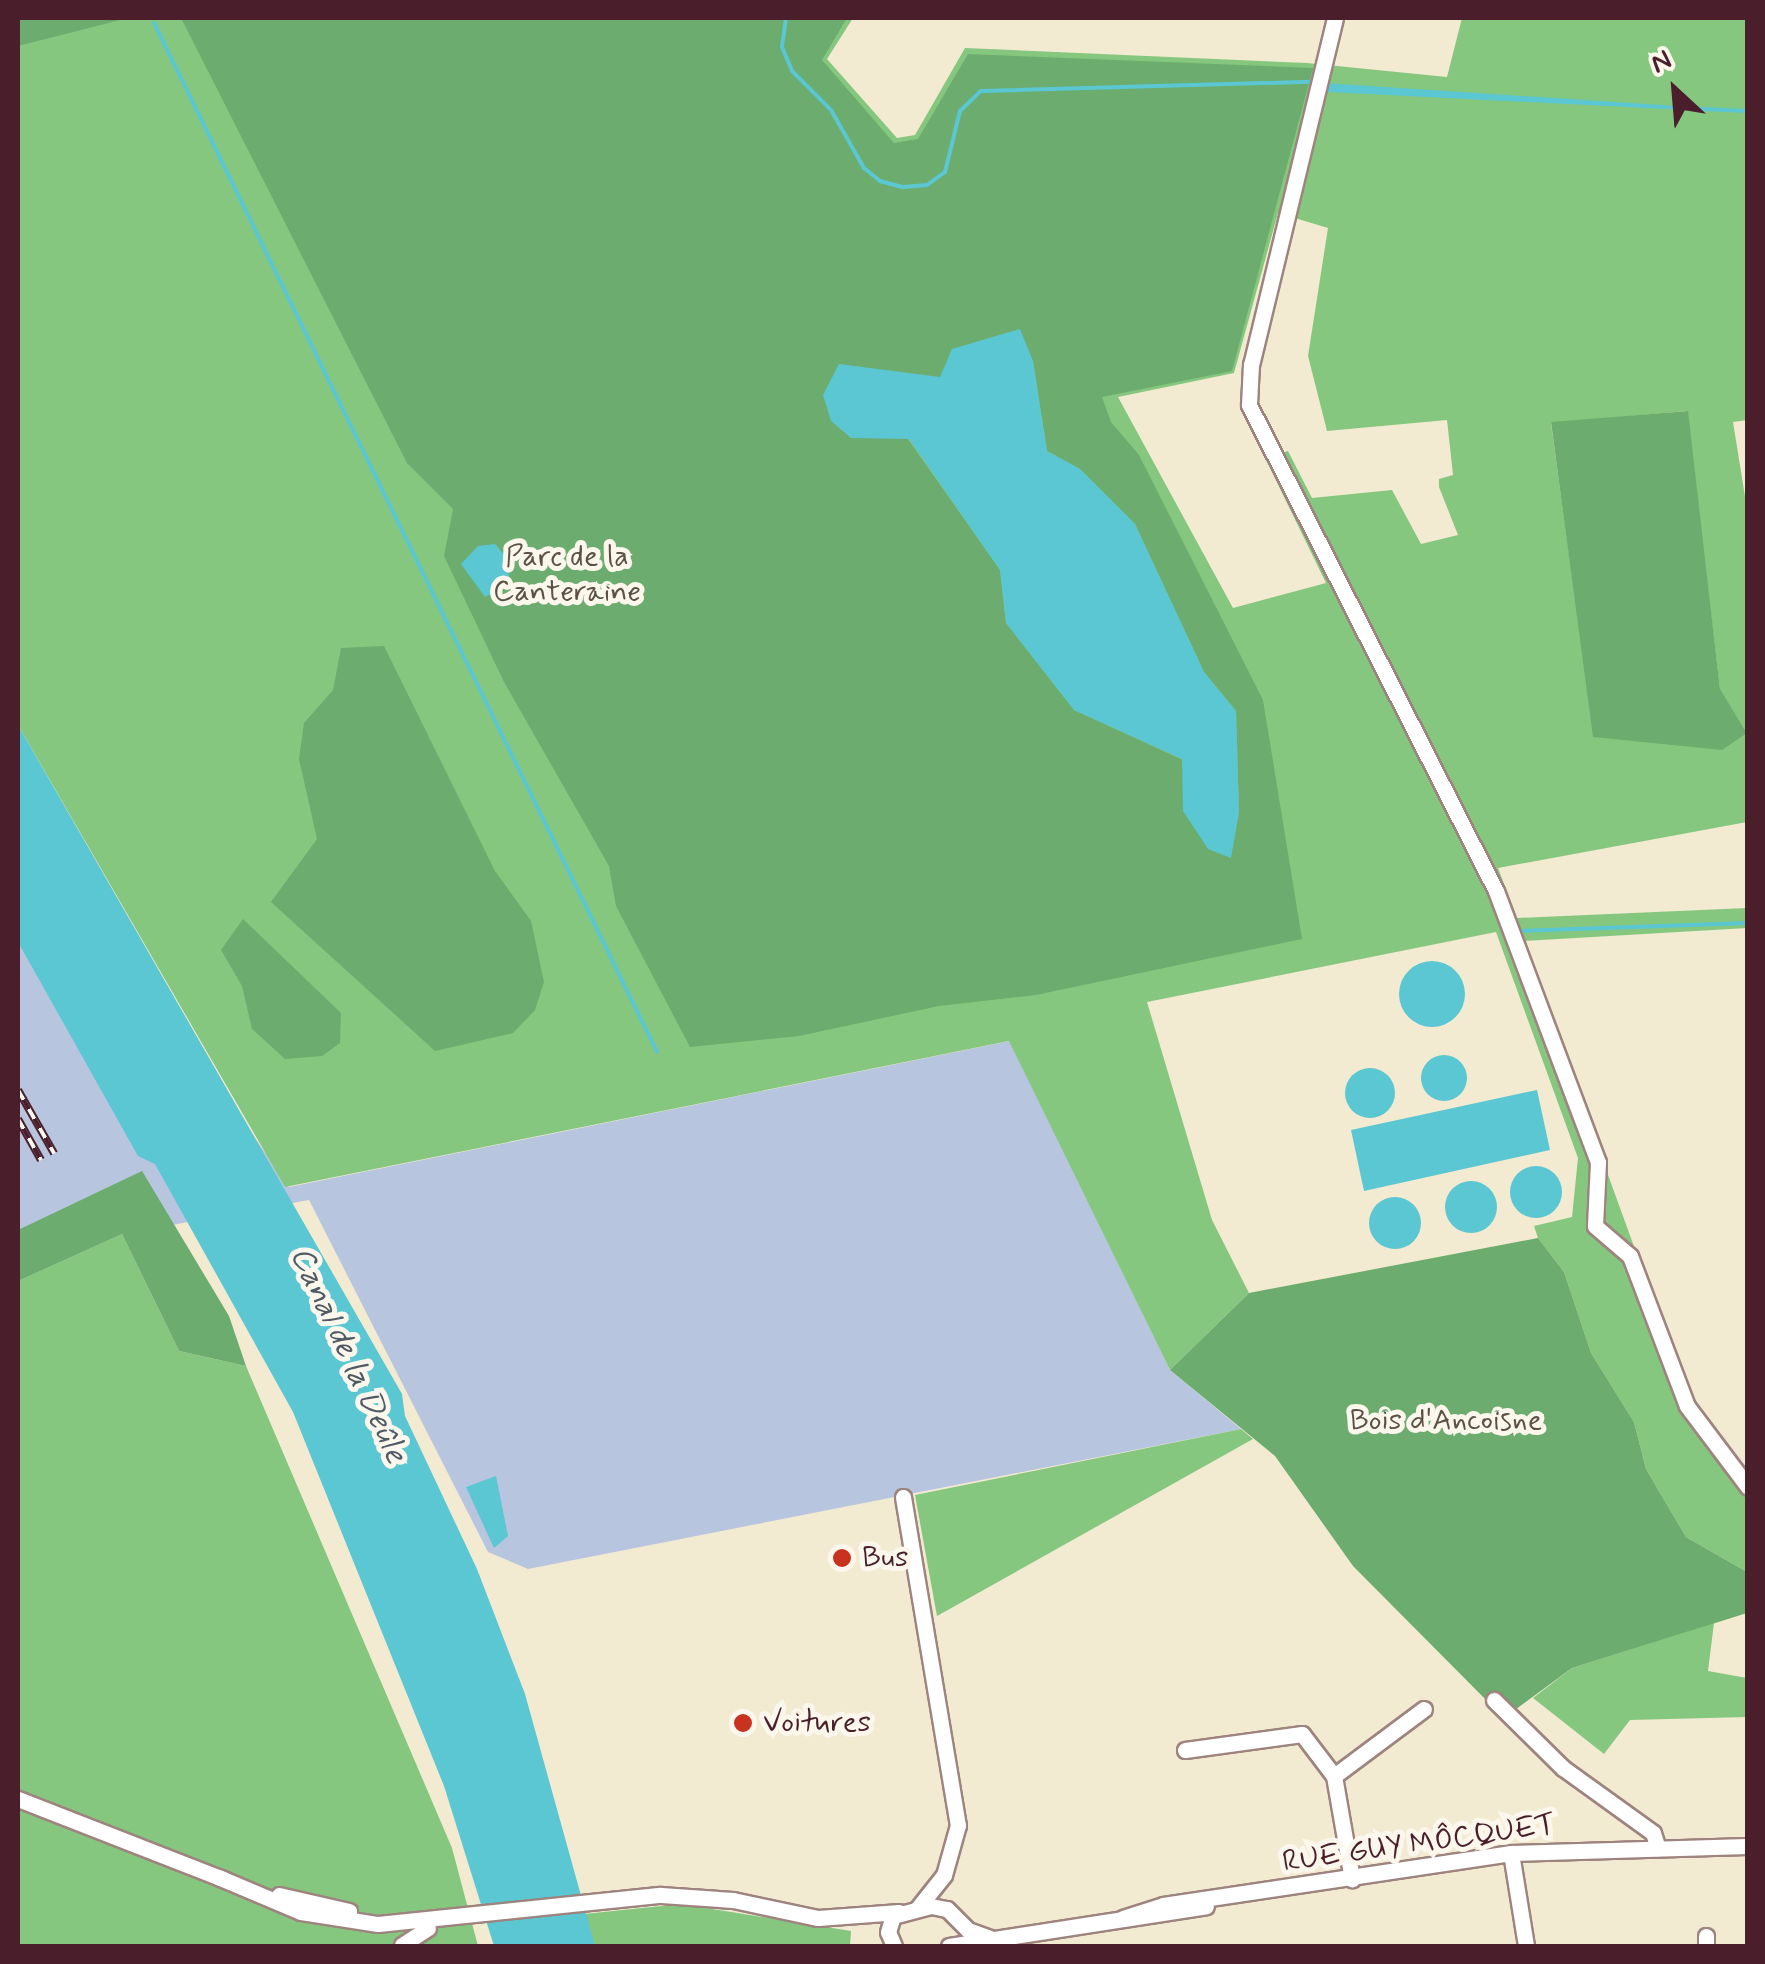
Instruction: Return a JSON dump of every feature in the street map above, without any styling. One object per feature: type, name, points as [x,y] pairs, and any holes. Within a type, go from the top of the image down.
[{"type":"street","points":[[1334,18],[1247,398],[1482,861],[1598,1162],[1596,1226],[1630,1256],[1695,1422],[1748,1487]]},
{"type":"street","points":[[904,1497],[958,1824],[944,1875],[918,1908]]},
{"type":"street","points":[[1494,1700],[1563,1768],[1653,1833],[1658,1848]]},
{"type":"street","points":[[1334,1776],[1424,1709]]},
{"type":"street","points":[[1185,1750],[1298,1732],[1334,1776],[1352,1879]]},
{"type":"street","points":[[18,1799],[218,1877],[272,1903],[328,1918],[390,1924],[704,1896],[854,1921],[892,1943]]},
{"type":"street","name":"RUE GUY MÔCQUET","points":[[949,1946],[1123,1918],[1180,1914],[1218,1902],[1511,1853],[1748,1846]]},
{"type":"street","points":[[1511,1853],[1526,1946]]},
{"type":"street","points":[[944,1875],[956,1936],[949,1946]]},
{"type":"street","points":[[615,1901],[655,1903]]},
{"type":"street","points":[[854,1921],[918,1908],[953,1916],[994,1939]]},
{"type":"street","points":[[892,1943],[890,1922],[899,1912]]},
{"type":"street","points":[[402,1945],[418,1930],[463,1918]]},
{"type":"shaded area","points":[[18,796],[289,1187],[1010,1041],[1170,1370],[1241,1429],[528,1569],[488,1552],[309,1200],[122,1234],[18,1281]]},
{"type":"green space","name":"Parc de la Canteraine","points":[[18,18],[853,18],[827,59],[897,138],[915,135],[965,48],[1307,63],[1447,77],[1462,18],[1747,18],[1748,420],[1733,422],[1748,515],[1747,822],[1498,868],[1517,918],[1747,908],[1747,928],[1523,941],[1684,1384],[1703,1422],[1747,1476],[1747,1572],[1686,1537],[1646,1469],[1634,1422],[1591,1353],[1564,1272],[1538,1238],[1534,1226],[1572,1217],[1578,1158],[1496,932],[1147,1002],[1212,1220],[1249,1293],[1170,1370],[1009,1041],[285,1187],[18,725]],"holes":[[[1278,213],[1328,228],[1308,356],[1327,431],[1447,420],[1453,475],[1439,479],[1439,487],[1458,535],[1421,544],[1392,490],[1312,498],[1288,451],[1265,458],[1326,583],[1233,608],[1118,397],[1234,373]],[[1687,411],[1720,690],[1747,733],[1594,737],[1551,423]]]},
{"type":"green space","points":[[18,18],[128,18],[18,46]]},
{"type":"green space","points":[[181,18],[847,18],[822,60],[894,143],[918,139],[968,54],[1313,68],[1232,371],[1102,397],[1111,422],[1139,455],[1263,700],[1302,939],[1036,995],[939,1006],[799,1036],[690,1047],[616,906],[609,866],[504,682],[444,556],[453,509],[407,463]],"holes":[[[1033,361],[1047,451],[1080,469],[1135,524],[1204,672],[1236,711],[1239,812],[1230,857],[1183,811],[1183,760],[1074,710],[1006,623],[1000,570],[908,439],[940,377]]]},
{"type":"green space","points":[[1688,411],[1720,689],[1747,733],[1722,750],[1593,737],[1551,422]]},
{"type":"green space","points":[[384,646],[495,871],[531,921],[544,982],[535,1010],[513,1033],[435,1051],[271,902],[317,839],[299,759],[304,723],[333,690],[341,648]]},
{"type":"green space","points":[[243,919],[341,1013],[340,1043],[322,1056],[285,1059],[252,1029],[242,986],[221,950]]},
{"type":"green space","points":[[142,1171],[229,1316],[246,1366],[179,1351],[122,1234],[18,1281],[18,1230]]},
{"type":"green space","points":[[122,1234],[179,1351],[246,1366],[452,1848],[478,1946],[18,1946],[18,1281]]},
{"type":"green space","name":"Bois d'Ancoisne","points":[[1538,1238],[1564,1272],[1591,1353],[1634,1422],[1646,1469],[1686,1537],[1747,1572],[1747,1613],[1572,1668],[1504,1718],[1353,1566],[1275,1456],[1170,1370],[1249,1293]]},
{"type":"green space","points":[[1241,1429],[1253,1439],[937,1616],[915,1495]]},
{"type":"green space","points":[[1714,1623],[1708,1671],[1747,1678],[1747,1717],[1630,1720],[1604,1754],[1533,1698],[1572,1668]]},
{"type":"green space","points":[[681,1904],[851,1931],[850,1946],[595,1946],[584,1914]]},
{"type":"water","points":[[1324,83],[1707,108],[1707,111],[1328,92]]},
{"type":"water","points":[[1020,329],[1033,361],[1047,451],[1080,469],[1135,524],[1204,672],[1236,711],[1239,812],[1231,858],[1208,849],[1183,811],[1182,759],[1074,710],[1006,623],[1000,570],[909,439],[851,438],[831,421],[823,395],[839,364],[940,377],[952,349]]},
{"type":"water","points":[[495,544],[507,558],[510,584],[485,597],[461,564],[478,546]]},
{"type":"water","name":"Canal de la Deûle","points":[[18,725],[402,1394],[405,1416],[477,1569],[525,1694],[595,1946],[494,1946],[444,1786],[293,1412],[155,1164],[138,1156],[18,942]]},
{"type":"water","points":[[1432,961],[1456,970],[1465,994],[1456,1018],[1432,1027],[1408,1018],[1399,994],[1408,970]]},
{"type":"water","points":[[1444,1055],[1460,1062],[1467,1078],[1460,1094],[1444,1101],[1428,1094],[1421,1078],[1428,1062]]},
{"type":"water","points":[[1370,1068],[1387,1076],[1395,1093],[1387,1110],[1370,1118],[1353,1110],[1345,1093],[1353,1076]]},
{"type":"water","points":[[1537,1090],[1550,1150],[1364,1191],[1351,1130]]},
{"type":"water","points":[[1536,1166],[1554,1174],[1562,1192],[1554,1210],[1536,1218],[1518,1210],[1510,1192],[1518,1174]]},
{"type":"water","points":[[1471,1181],[1490,1188],[1497,1207],[1490,1226],[1471,1233],[1452,1226],[1445,1207],[1452,1188]]},
{"type":"water","points":[[1395,1197],[1414,1204],[1421,1223],[1414,1242],[1395,1249],[1376,1242],[1369,1223],[1376,1204]]},
{"type":"water","points":[[496,1476],[508,1536],[494,1548],[466,1487]]},
{"type":"waterway","points":[[786,18],[782,47],[792,71],[831,110],[864,168],[880,181],[903,187],[927,185],[945,172],[960,111],[981,91],[1311,82]]},
{"type":"waterway","points":[[154,23],[657,1052]]},
{"type":"waterway","points":[[1702,109],[1748,111]]},
{"type":"waterway","points":[[1518,931],[1748,923]]},
{"type":"railway","points":[[18,1090],[54,1153]]},
{"type":"railway","points":[[18,1119],[41,1160]]},
{"type":"place","name":"Bus","points":[[842,1558]]},
{"type":"place","name":"Voitures","points":[[743,1723]]}]
